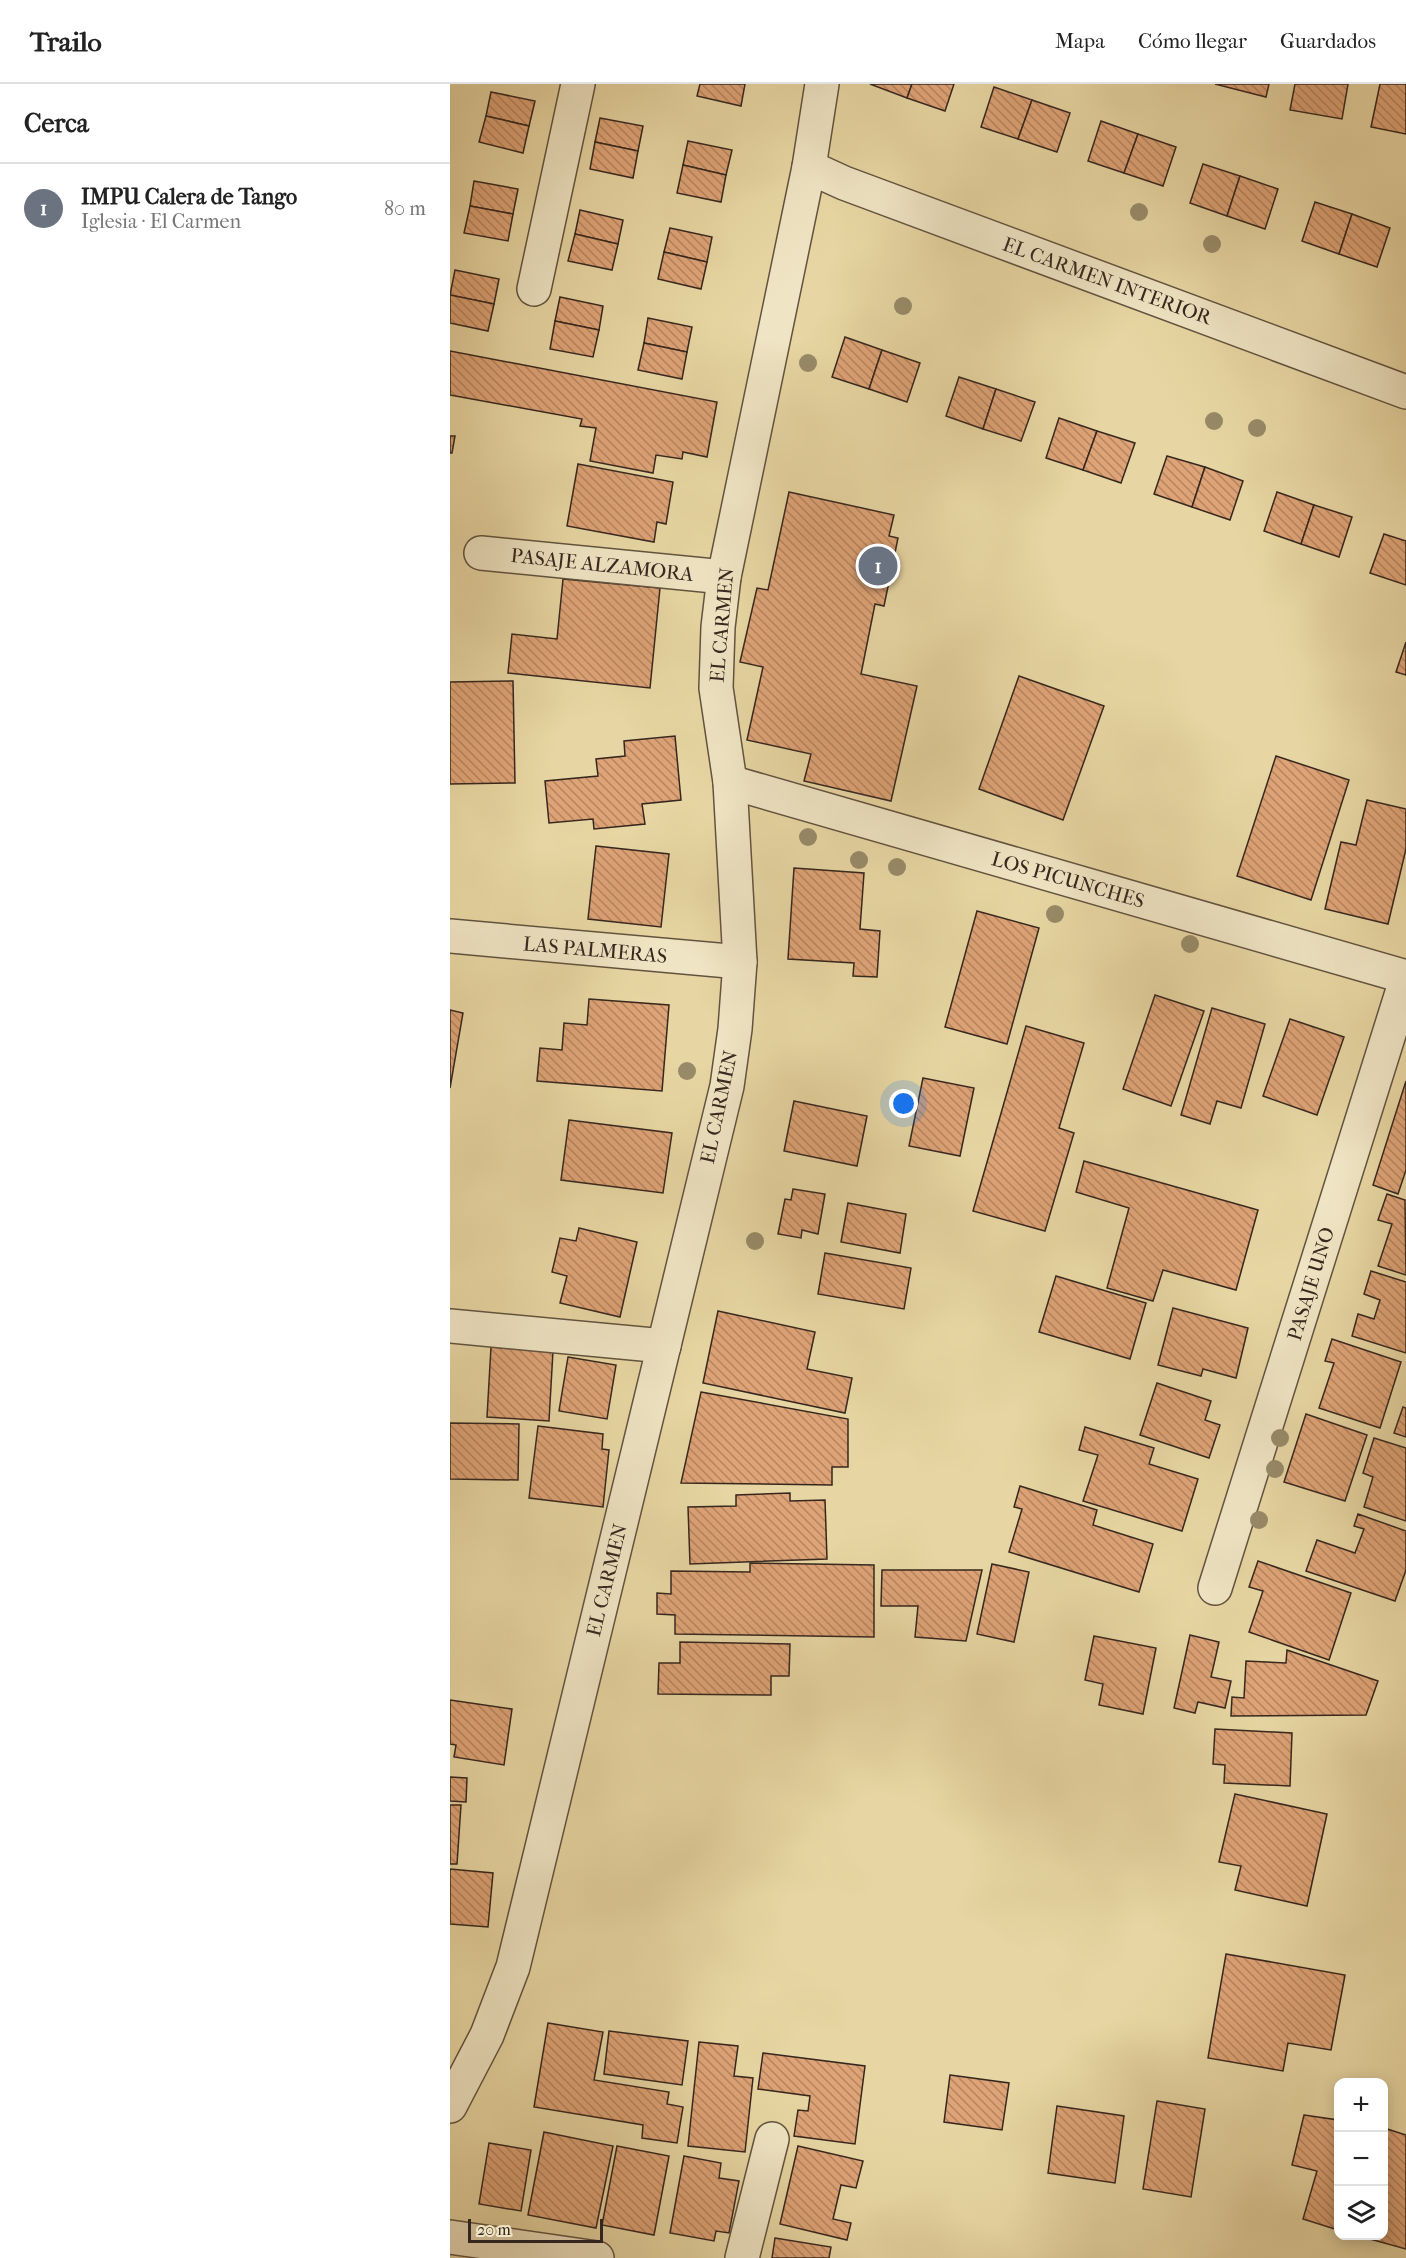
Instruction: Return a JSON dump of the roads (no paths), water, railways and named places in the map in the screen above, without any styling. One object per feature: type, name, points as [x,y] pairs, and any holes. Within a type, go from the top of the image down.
[{"type":"street","points":[[534,289],[578,84]]},
{"type":"street","name":"EL CARMEN","points":[[450,2106],[487,2035],[513,1967],[728,1086],[740,962],[730,782],[716,688],[718,627],[724,577],[809,167],[822,84]]},
{"type":"street","name":"EL CARMEN INTERIOR","points":[[809,167],[844,183],[1406,392]]},
{"type":"street","name":"PASAJE ALZAMORA","points":[[481,553],[724,577]]},
{"type":"street","name":"LOS PICUNCHES","points":[[730,782],[1406,979]]},
{"type":"street","name":"LAS PALMERAS","points":[[450,936],[740,962]]},
{"type":"street","name":"PASAJE UNO","points":[[1215,1588],[1406,979]]},
{"type":"street","points":[[450,1326],[664,1346]]},
{"type":"street","points":[[741,2258],[772,2139]]},
{"type":"street","points":[[450,2237],[597,2258]]},
{"type":"place","name":"IMPU Calera de Tango","points":[[878,566]]}]
